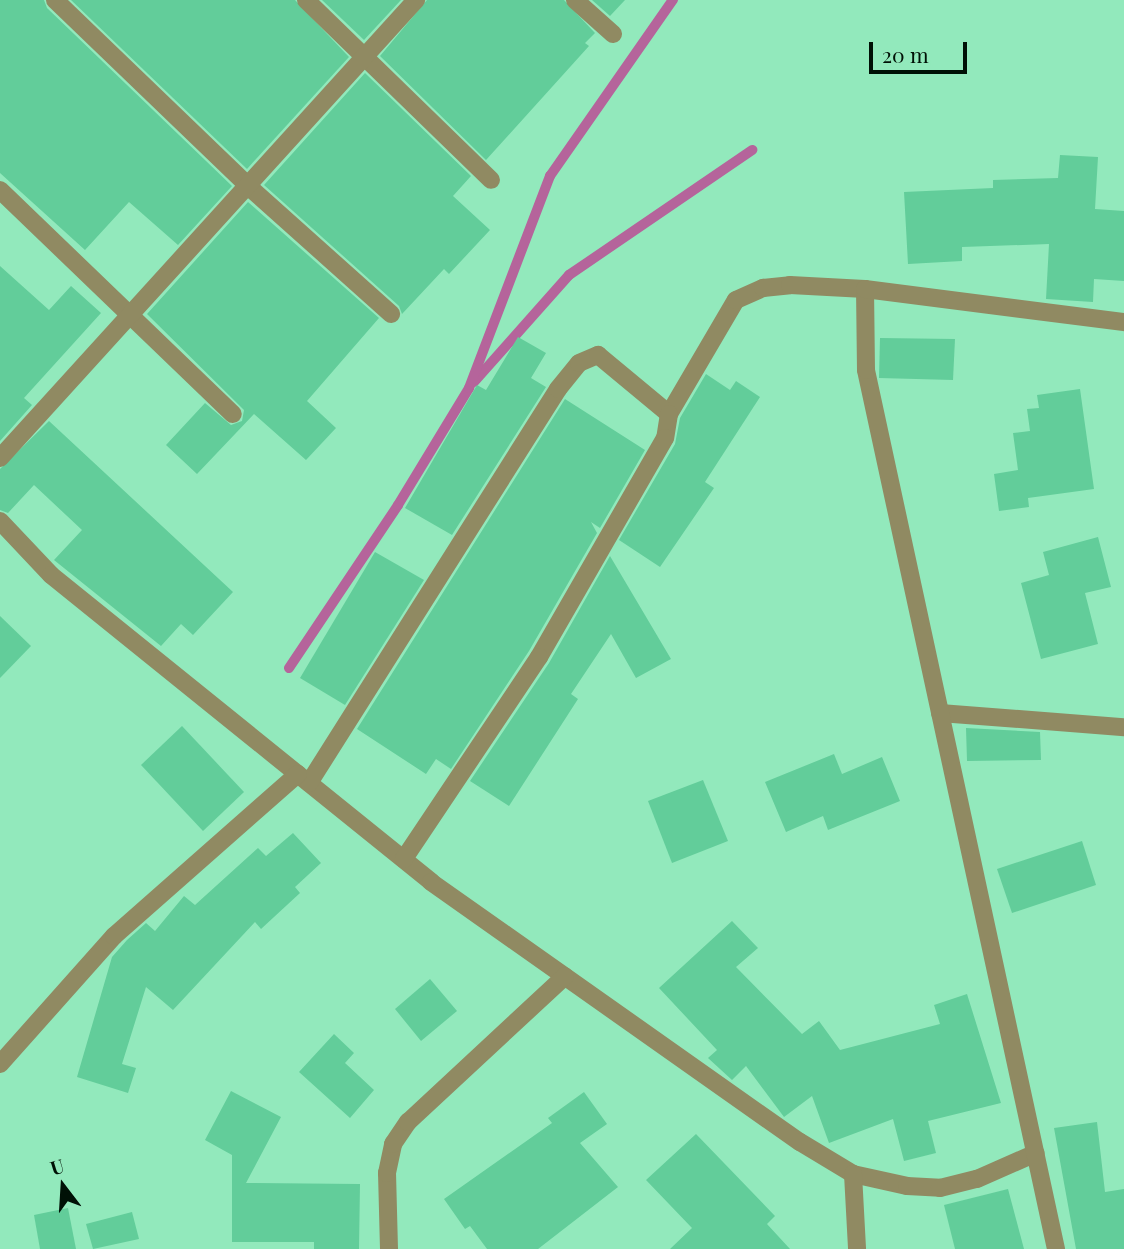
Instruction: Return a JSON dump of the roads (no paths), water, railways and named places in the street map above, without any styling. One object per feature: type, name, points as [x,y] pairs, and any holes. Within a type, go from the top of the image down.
[{"type":"street","points":[[54,0],[248,186],[391,314]]},
{"type":"street","points":[[306,0],[491,180]]},
{"type":"street","points":[[0,458],[416,0]]},
{"type":"street","points":[[575,0],[613,34]]},
{"type":"street","points":[[0,190],[233,414]]},
{"type":"street","points":[[404,859],[539,657],[665,438],[669,414],[736,300],[763,288],[790,285],[865,289],[1124,322]]},
{"type":"street","points":[[865,289],[866,370],[1056,1249]]},
{"type":"street","points":[[0,1065],[114,936],[304,779],[579,363],[598,355],[669,414]]},
{"type":"street","points":[[0,521],[51,575],[404,859],[800,1142],[853,1174],[907,1186],[940,1188],[977,1179],[1037,1153]]},
{"type":"street","points":[[940,713],[1124,727]]},
{"type":"street","points":[[389,1249],[387,1173],[393,1144],[408,1122],[565,976]]},
{"type":"street","points":[[853,1174],[857,1249]]},
{"type":"waterway","points":[[289,668],[398,505],[469,388],[550,176],[673,0]]},
{"type":"waterway","points":[[474,382],[569,275],[752,150]]}]
